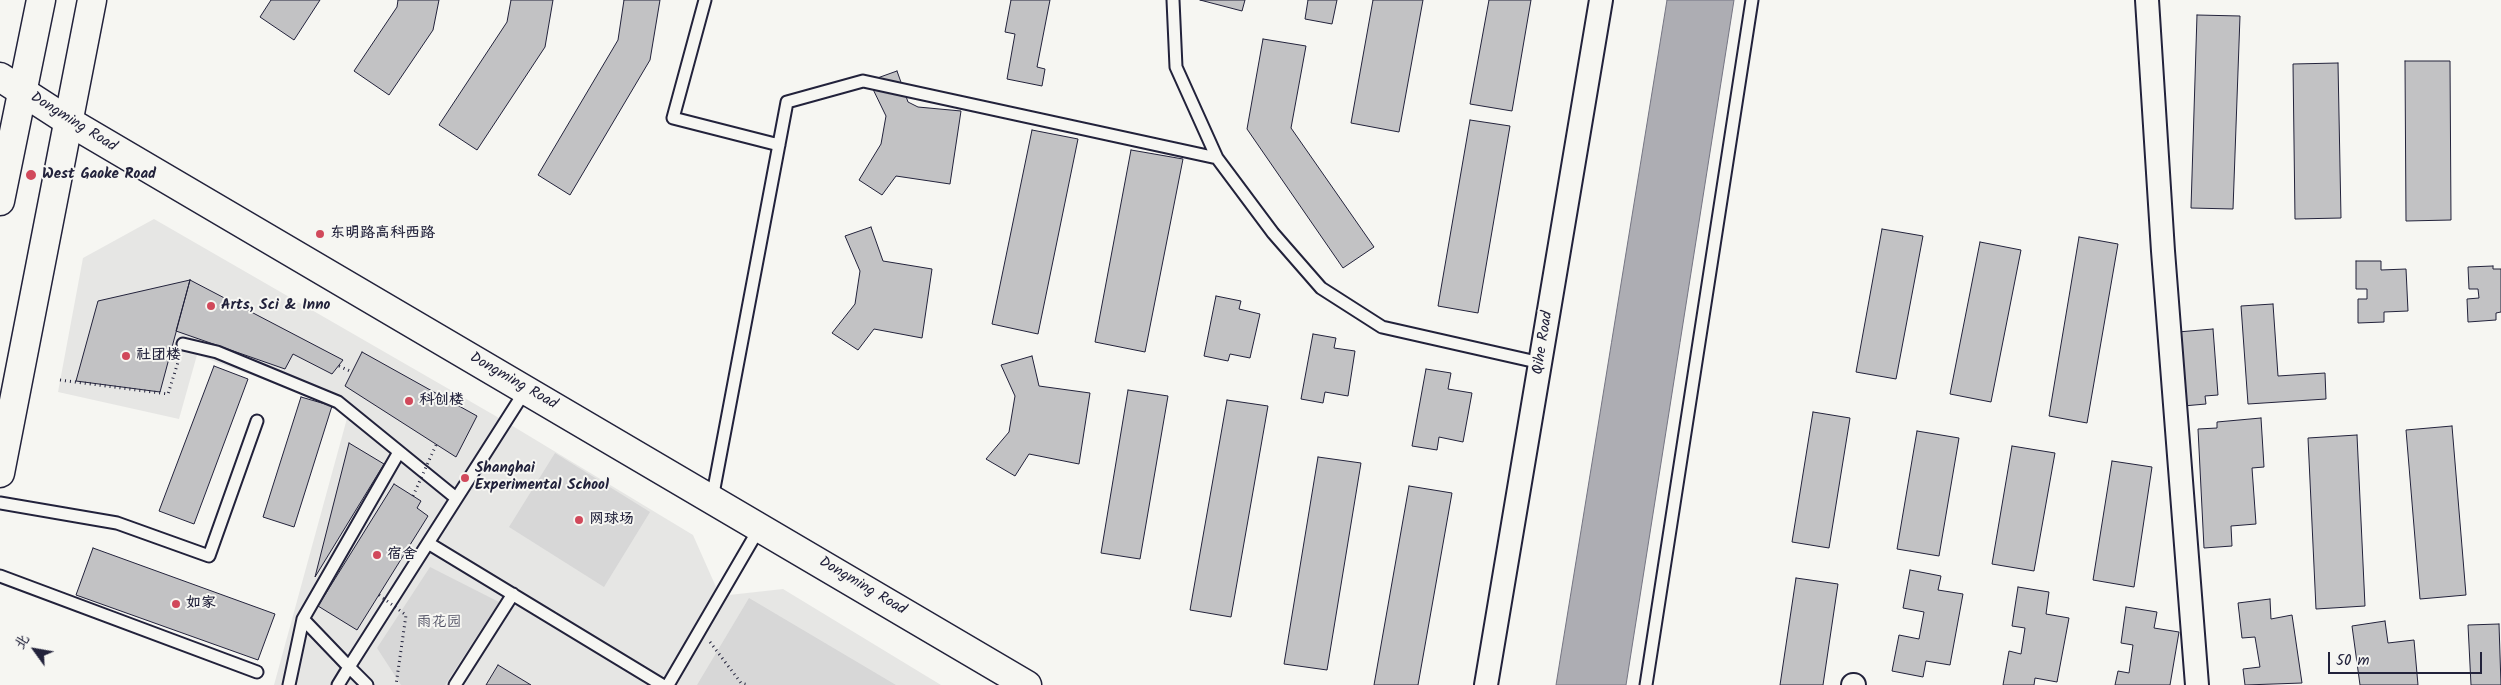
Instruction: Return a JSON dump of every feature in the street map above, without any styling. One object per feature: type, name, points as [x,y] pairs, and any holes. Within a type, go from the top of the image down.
[{"type":"main road","points":[[0,201],[11,84],[41,0]]},
{"type":"main road","points":[[0,473],[92,0]]},
{"type":"main road","name":"Dongming Road","points":[[11,84],[68,121],[1026,685]]},
{"type":"street","name":"Qihe Road","points":[[1486,685],[1601,0]]},
{"type":"street","points":[[2146,0],[2163,251],[2198,685]]},
{"type":"lane","points":[[704,0],[673,118],[779,145]]},
{"type":"lane","points":[[1173,0],[1176,67],[1218,158],[1272,233],[1322,288],[1382,327],[1541,363]]},
{"type":"lane","points":[[1646,685],[1752,0]]},
{"type":"lane","points":[[712,499],[787,102],[863,81],[1218,158]]},
{"type":"lane","points":[[183,344],[217,352],[338,402],[456,498]]},
{"type":"lane","points":[[338,685],[526,390]]},
{"type":"lane","points":[[0,503],[117,523],[209,556],[257,421]]},
{"type":"lane","points":[[289,685],[303,619],[399,452]]},
{"type":"lane","points":[[668,685],[760,528]]},
{"type":"lane","points":[[428,542],[662,685]]},
{"type":"lane","points":[[0,576],[257,672]]},
{"type":"lane","points":[[455,685],[513,594]]},
{"type":"lane","points":[[303,619],[367,685]]},
{"type":"path","points":[[60,380],[168,394],[183,344]]},
{"type":"path","points":[[338,366],[352,372]]},
{"type":"path","points":[[413,496],[436,445]]},
{"type":"path","points":[[379,595],[406,615],[396,685]]},
{"type":"path","points":[[700,630],[741,683],[749,685]]},
{"type":"shaded area","points":[[1667,0],[1734,0],[1626,685],[1556,685]]},
{"type":"shaded area","name":"Shanghai Experimental School","points":[[154,219],[506,422],[693,535],[720,596],[783,589],[941,685],[274,685],[349,411],[197,355],[179,419],[58,392],[83,258]]},
{"type":"green space","name":"网球场","points":[[555,453],[650,512],[604,587],[509,527]]},
{"type":"green space","name":"雨花园","points":[[430,567],[499,602],[445,685],[401,685],[377,648]]},
{"type":"green space","points":[[749,598],[896,685],[697,685]]},
{"type":"building","points":[[271,0],[320,0],[294,40],[260,17]]},
{"type":"building","points":[[398,0],[439,0],[433,30],[389,95],[354,71],[397,7]]},
{"type":"building","points":[[511,0],[553,0],[545,47],[477,150],[439,125],[507,22]]},
{"type":"building","points":[[624,0],[660,0],[650,60],[570,195],[538,175],[618,40]]},
{"type":"building","points":[[1011,0],[1050,0],[1037,67],[1045,69],[1042,86],[1007,79],[1015,34],[1005,32]]},
{"type":"building","points":[[1200,0],[1245,0],[1242,11]]},
{"type":"building","points":[[1308,0],[1337,0],[1332,24],[1305,19]]},
{"type":"building","points":[[1373,0],[1423,0],[1399,132],[1351,123]]},
{"type":"building","points":[[1489,0],[1531,0],[1512,111],[1470,104]]},
{"type":"building","points":[[2197,15],[2240,16],[2233,209],[2191,208]]},
{"type":"building","points":[[1263,39],[1306,46],[1291,128],[1374,247],[1343,268],[1247,129]]},
{"type":"building","points":[[2405,61],[2450,61],[2451,220],[2406,221]]},
{"type":"building","points":[[2338,63],[2341,218],[2295,219],[2293,64]]},
{"type":"building","points":[[897,71],[908,102],[918,107],[961,111],[950,184],[896,176],[882,195],[859,180],[881,144],[886,116],[869,81]]},
{"type":"building","points":[[1470,120],[1510,126],[1478,313],[1438,306]]},
{"type":"building","points":[[1032,130],[1078,139],[1038,334],[992,324]]},
{"type":"building","points":[[1131,150],[1183,159],[1145,352],[1095,342]]},
{"type":"building","points":[[871,227],[883,261],[932,269],[922,338],[874,329],[858,350],[832,333],[855,304],[860,271],[845,236]]},
{"type":"building","points":[[1882,229],[1923,236],[1896,379],[1856,372]]},
{"type":"building","points":[[2079,237],[2118,244],[2087,423],[2049,416]]},
{"type":"building","points":[[1980,242],[2021,250],[1991,402],[1950,394]]},
{"type":"building","points":[[2356,261],[2381,261],[2381,270],[2406,269],[2408,311],[2384,312],[2384,322],[2358,323],[2358,299],[2367,299],[2367,289],[2356,289]]},
{"type":"building","points":[[2493,266],[2493,269],[2501,269],[2501,312],[2496,313],[2496,320],[2468,322],[2467,299],[2479,298],[2478,289],[2469,289],[2468,267]]},
{"type":"building","name":"社团楼","points":[[190,280],[160,392],[76,381],[98,301]]},
{"type":"building","name":"Arts, Sci & Inno","points":[[190,280],[343,360],[332,374],[293,354],[285,369],[176,331]]},
{"type":"building","points":[[1216,296],[1241,301],[1239,309],[1260,314],[1250,358],[1230,354],[1228,361],[1204,356]]},
{"type":"building","points":[[2273,304],[2278,376],[2325,373],[2326,399],[2248,404],[2241,306]]},
{"type":"building","points":[[2213,329],[2218,395],[2205,396],[2206,404],[2183,406],[2178,332]]},
{"type":"building","points":[[1313,334],[1336,338],[1334,348],[1355,351],[1348,396],[1325,392],[1323,403],[1301,399]]},
{"type":"building","name":"科创楼","points":[[362,352],[477,416],[456,457],[345,386]]},
{"type":"building","points":[[1032,356],[1039,386],[1090,393],[1079,464],[1029,454],[1015,476],[986,459],[1009,432],[1015,396],[1001,365]]},
{"type":"building","points":[[214,366],[248,379],[194,524],[159,511]]},
{"type":"building","points":[[1426,369],[1451,373],[1448,389],[1472,393],[1463,442],[1439,437],[1437,450],[1412,446]]},
{"type":"building","points":[[1128,390],[1168,396],[1140,559],[1101,553]]},
{"type":"building","points":[[301,397],[332,406],[294,527],[263,517]]},
{"type":"building","points":[[1227,400],[1268,406],[1231,617],[1190,610]]},
{"type":"building","points":[[1813,412],[1850,418],[1829,548],[1792,542]]},
{"type":"building","points":[[2261,418],[2264,467],[2252,468],[2256,524],[2231,526],[2232,546],[2204,548],[2198,429],[2217,428],[2217,422]]},
{"type":"building","points":[[2452,426],[2466,595],[2420,599],[2406,430]]},
{"type":"building","points":[[1917,431],[1959,438],[1939,556],[1897,549]]},
{"type":"building","points":[[2357,435],[2365,606],[2316,609],[2308,438]]},
{"type":"building","points":[[349,443],[384,464],[315,577]]},
{"type":"building","points":[[2012,446],[2055,453],[2034,571],[1992,564]]},
{"type":"building","points":[[1318,457],[1361,463],[1327,670],[1284,664]]},
{"type":"building","points":[[2112,461],[2152,467],[2134,587],[2093,580]]},
{"type":"building","name":"宿舍","points":[[394,484],[421,501],[417,508],[428,516],[357,630],[318,606]]},
{"type":"building","points":[[1409,486],[1452,493],[1418,685],[1374,685]]},
{"type":"building","name":"如家","points":[[93,548],[275,614],[258,660],[76,595]]},
{"type":"building","points":[[1910,570],[1941,576],[1938,590],[1963,594],[1950,665],[1926,661],[1923,677],[1892,671],[1899,635],[1919,639],[1924,612],[1903,608]]},
{"type":"building","points":[[1796,578],[1838,584],[1823,685],[1780,685]]},
{"type":"building","points":[[2018,587],[2049,592],[2046,614],[2069,618],[2057,682],[2035,678],[2034,685],[2003,685],[2009,651],[2021,654],[2025,628],[2012,626]]},
{"type":"building","points":[[2270,599],[2271,619],[2292,615],[2302,683],[2245,685],[2243,669],[2260,667],[2255,637],[2242,638],[2238,603]]},
{"type":"building","points":[[2126,607],[2157,612],[2154,628],[2179,632],[2170,685],[2115,685],[2118,671],[2129,673],[2133,645],[2121,643]]},
{"type":"building","points":[[2385,621],[2388,643],[2414,640],[2418,685],[2360,685],[2352,626]]},
{"type":"building","points":[[2499,624],[2501,685],[2471,685],[2468,625]]},
{"type":"building","points":[[498,665],[531,685],[486,685]]},
{"type":"place","name":"West Gaoke Road","points":[[31,175]]},
{"type":"place","name":"东明路高科西路","points":[[320,234]]},
{"type":"place","name":"Arts, Sci & Inno","points":[[211,306]]},
{"type":"place","name":"社团楼","points":[[126,356]]},
{"type":"place","name":"科创楼","points":[[409,401]]},
{"type":"place","name":"Shanghai Experimental School","points":[[465,478]]},
{"type":"place","name":"网球场","points":[[579,520]]},
{"type":"place","name":"宿舍","points":[[377,555]]},
{"type":"place","name":"如家","points":[[176,604]]}]
